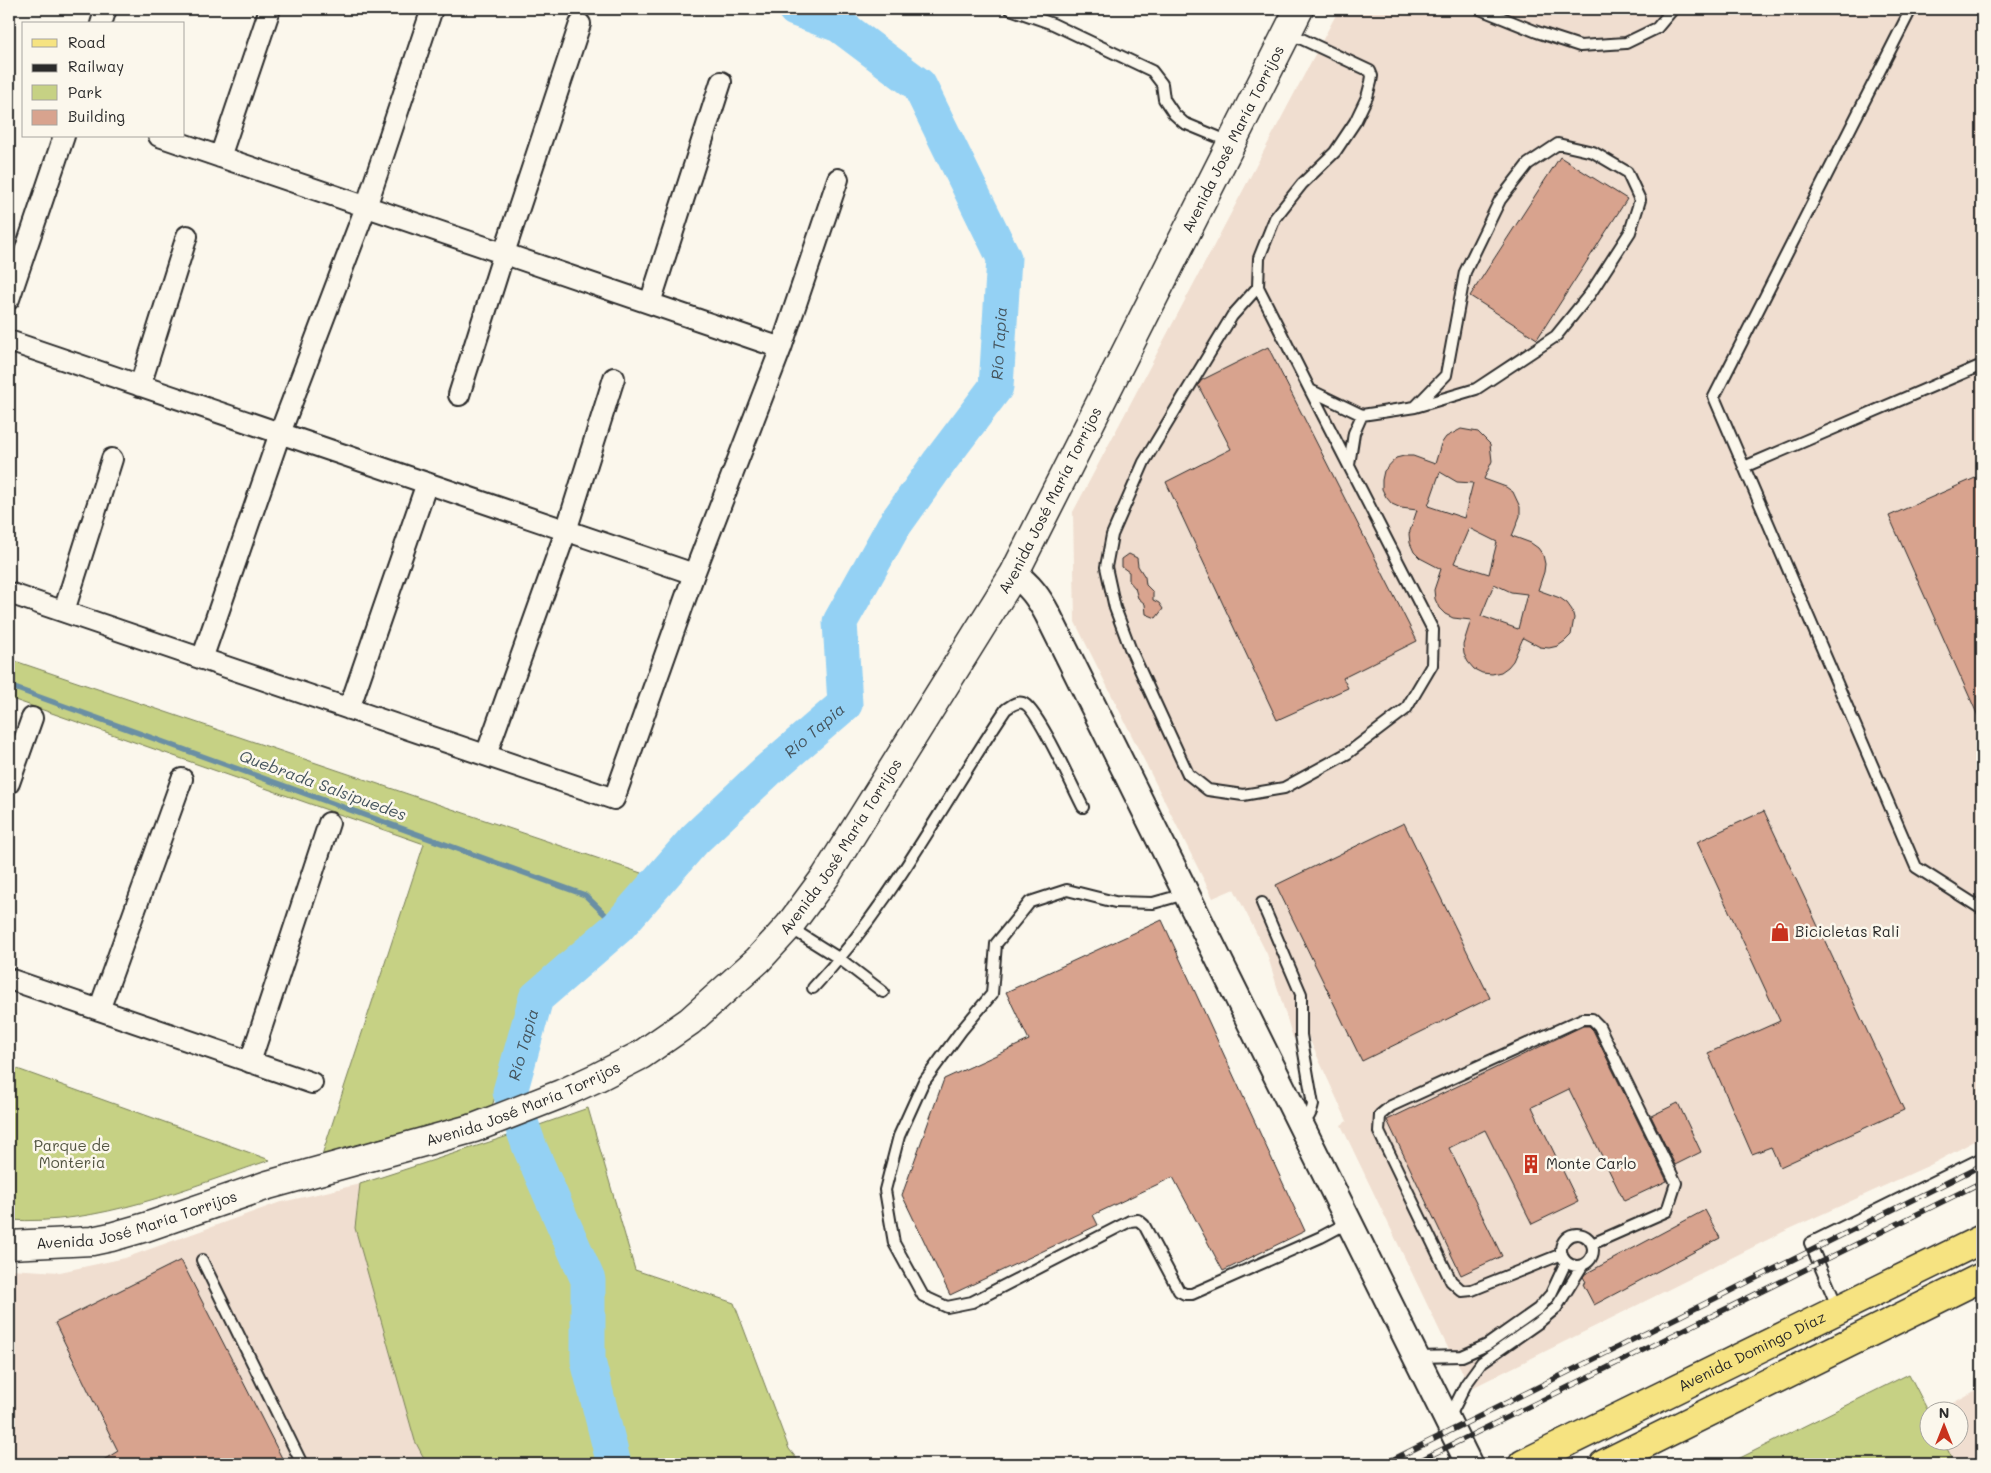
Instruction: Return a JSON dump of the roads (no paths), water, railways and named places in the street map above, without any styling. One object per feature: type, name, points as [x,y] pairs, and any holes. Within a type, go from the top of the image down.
[{"type":"main road","name":"Avenida José María Torrijos","points":[[9,1245],[92,1241],[111,1237],[146,1227],[268,1184],[474,1128],[561,1094],[641,1055],[690,1021],[758,960],[788,926],[826,876],[1014,574],[1294,20]]},
{"type":"main road","name":"Avenida Domingo Díaz","points":[[1523,1464],[1982,1239]]},
{"type":"main road","points":[[1604,1464],[1982,1277]]},
{"type":"street","points":[[102,22],[106,9]]},
{"type":"street","points":[[220,157],[270,9]]},
{"type":"street","points":[[202,659],[280,434],[366,207],[432,9]]},
{"type":"street","points":[[459,394],[580,24]]},
{"type":"street","points":[[650,303],[721,82]]},
{"type":"street","points":[[9,299],[63,138]]},
{"type":"street","points":[[165,138],[781,348]]},
{"type":"street","points":[[9,593],[614,799],[694,574],[781,348],[838,179]]},
{"type":"street","points":[[140,386],[187,236]]},
{"type":"street","points":[[9,341],[694,574]]},
{"type":"street","points":[[486,756],[566,531],[614,378]]},
{"type":"street","points":[[64,611],[112,459]]},
{"type":"street","points":[[349,709],[426,484]]},
{"type":"street","points":[[1014,574],[1025,581],[1036,594],[1048,615],[1469,1464]]},
{"type":"street","points":[[9,783],[32,718]]},
{"type":"street","points":[[99,1010],[182,779]]},
{"type":"street","points":[[250,1062],[329,823]]},
{"type":"street","points":[[9,980],[312,1083]]},
{"type":"lane","points":[[1010,9],[1053,24],[1152,71],[1162,84],[1164,99],[1174,114],[1184,123],[1233,144]]},
{"type":"lane","points":[[1480,9],[1537,32],[1580,46],[1626,43],[1657,28],[1672,9]]},
{"type":"lane","points":[[1911,9],[1714,397],[1916,867],[1982,908]]},
{"type":"lane","points":[[1258,287],[1232,316],[1144,462],[1112,535],[1106,567],[1115,608],[1130,648],[1188,774],[1208,790],[1243,795],[1284,788],[1348,754],[1406,709],[1432,664],[1433,630],[1258,287],[1259,258],[1275,218],[1302,184],[1335,152],[1355,122],[1372,82],[1370,71],[1294,20]]},
{"type":"lane","points":[[1310,390],[1362,415],[1415,407],[1476,389],[1556,336],[1590,294],[1630,232],[1640,200],[1627,172],[1593,152],[1558,144],[1528,164],[1500,200],[1465,272],[1446,375],[1415,407]]},
{"type":"lane","points":[[1744,467],[1982,365]]},
{"type":"lane","points":[[1349,465],[1354,433],[1362,415]]},
{"type":"lane","points":[[813,988],[840,959],[911,862],[1006,709],[1016,702],[1024,703],[1032,709],[1083,807]]},
{"type":"lane","points":[[1186,894],[1153,904],[1115,902],[1067,890],[1030,902],[996,944],[992,994],[923,1083],[899,1136],[885,1190],[894,1243],[923,1296],[947,1307],[972,1302],[1130,1221],[1138,1220],[1144,1225],[1179,1291],[1185,1294],[1192,1294],[1320,1237],[1349,1222]]},
{"type":"lane","points":[[1262,903],[1300,994],[1301,1035],[1313,1105],[1312,1114],[1300,1124]]},
{"type":"lane","points":[[788,926],[840,959],[883,992]]},
{"type":"lane","points":[[1564,1258],[1472,1290],[1462,1291],[1451,1281],[1379,1132],[1380,1115],[1390,1106],[1582,1019],[1592,1019],[1599,1026],[1676,1183],[1667,1211],[1592,1244]]},
{"type":"lane","points":[[1839,1309],[1810,1243],[1982,1158]]},
{"type":"lane","points":[[1417,1357],[1462,1356],[1487,1345],[1538,1309],[1551,1294],[1564,1258],[1562,1244],[1570,1236],[1580,1234],[1590,1239],[1594,1249],[1591,1259],[1582,1266],[1579,1274],[1556,1308],[1538,1324],[1482,1362],[1466,1384],[1448,1422]]},
{"type":"lane","points":[[1564,1258],[1574,1266],[1582,1266]]},
{"type":"lane","points":[[202,1260],[302,1464]]},
{"type":"waterway","name":"Río Tapia","points":[[614,1464],[588,1361],[588,1280],[530,1148],[510,1092],[536,998],[618,927],[695,839],[767,771],[845,704],[840,622],[893,527],[996,387],[1004,258],[919,85],[839,25],[795,9]]},
{"type":"waterway","name":"Quebrada Salsipuedes","points":[[9,686],[585,895],[618,927]]},
{"type":"railway","points":[[1384,1464],[1982,1165]]},
{"type":"railway","points":[[1413,1464],[1982,1182]]},
{"type":"place","name":"Bicicletas Rali","points":[[1780,932]]},
{"type":"place","name":"Monte Carlo","points":[[1531,1164]]},
{"type":"park label","name":"Parque de Monteria","points":[[72,1154]]}]
